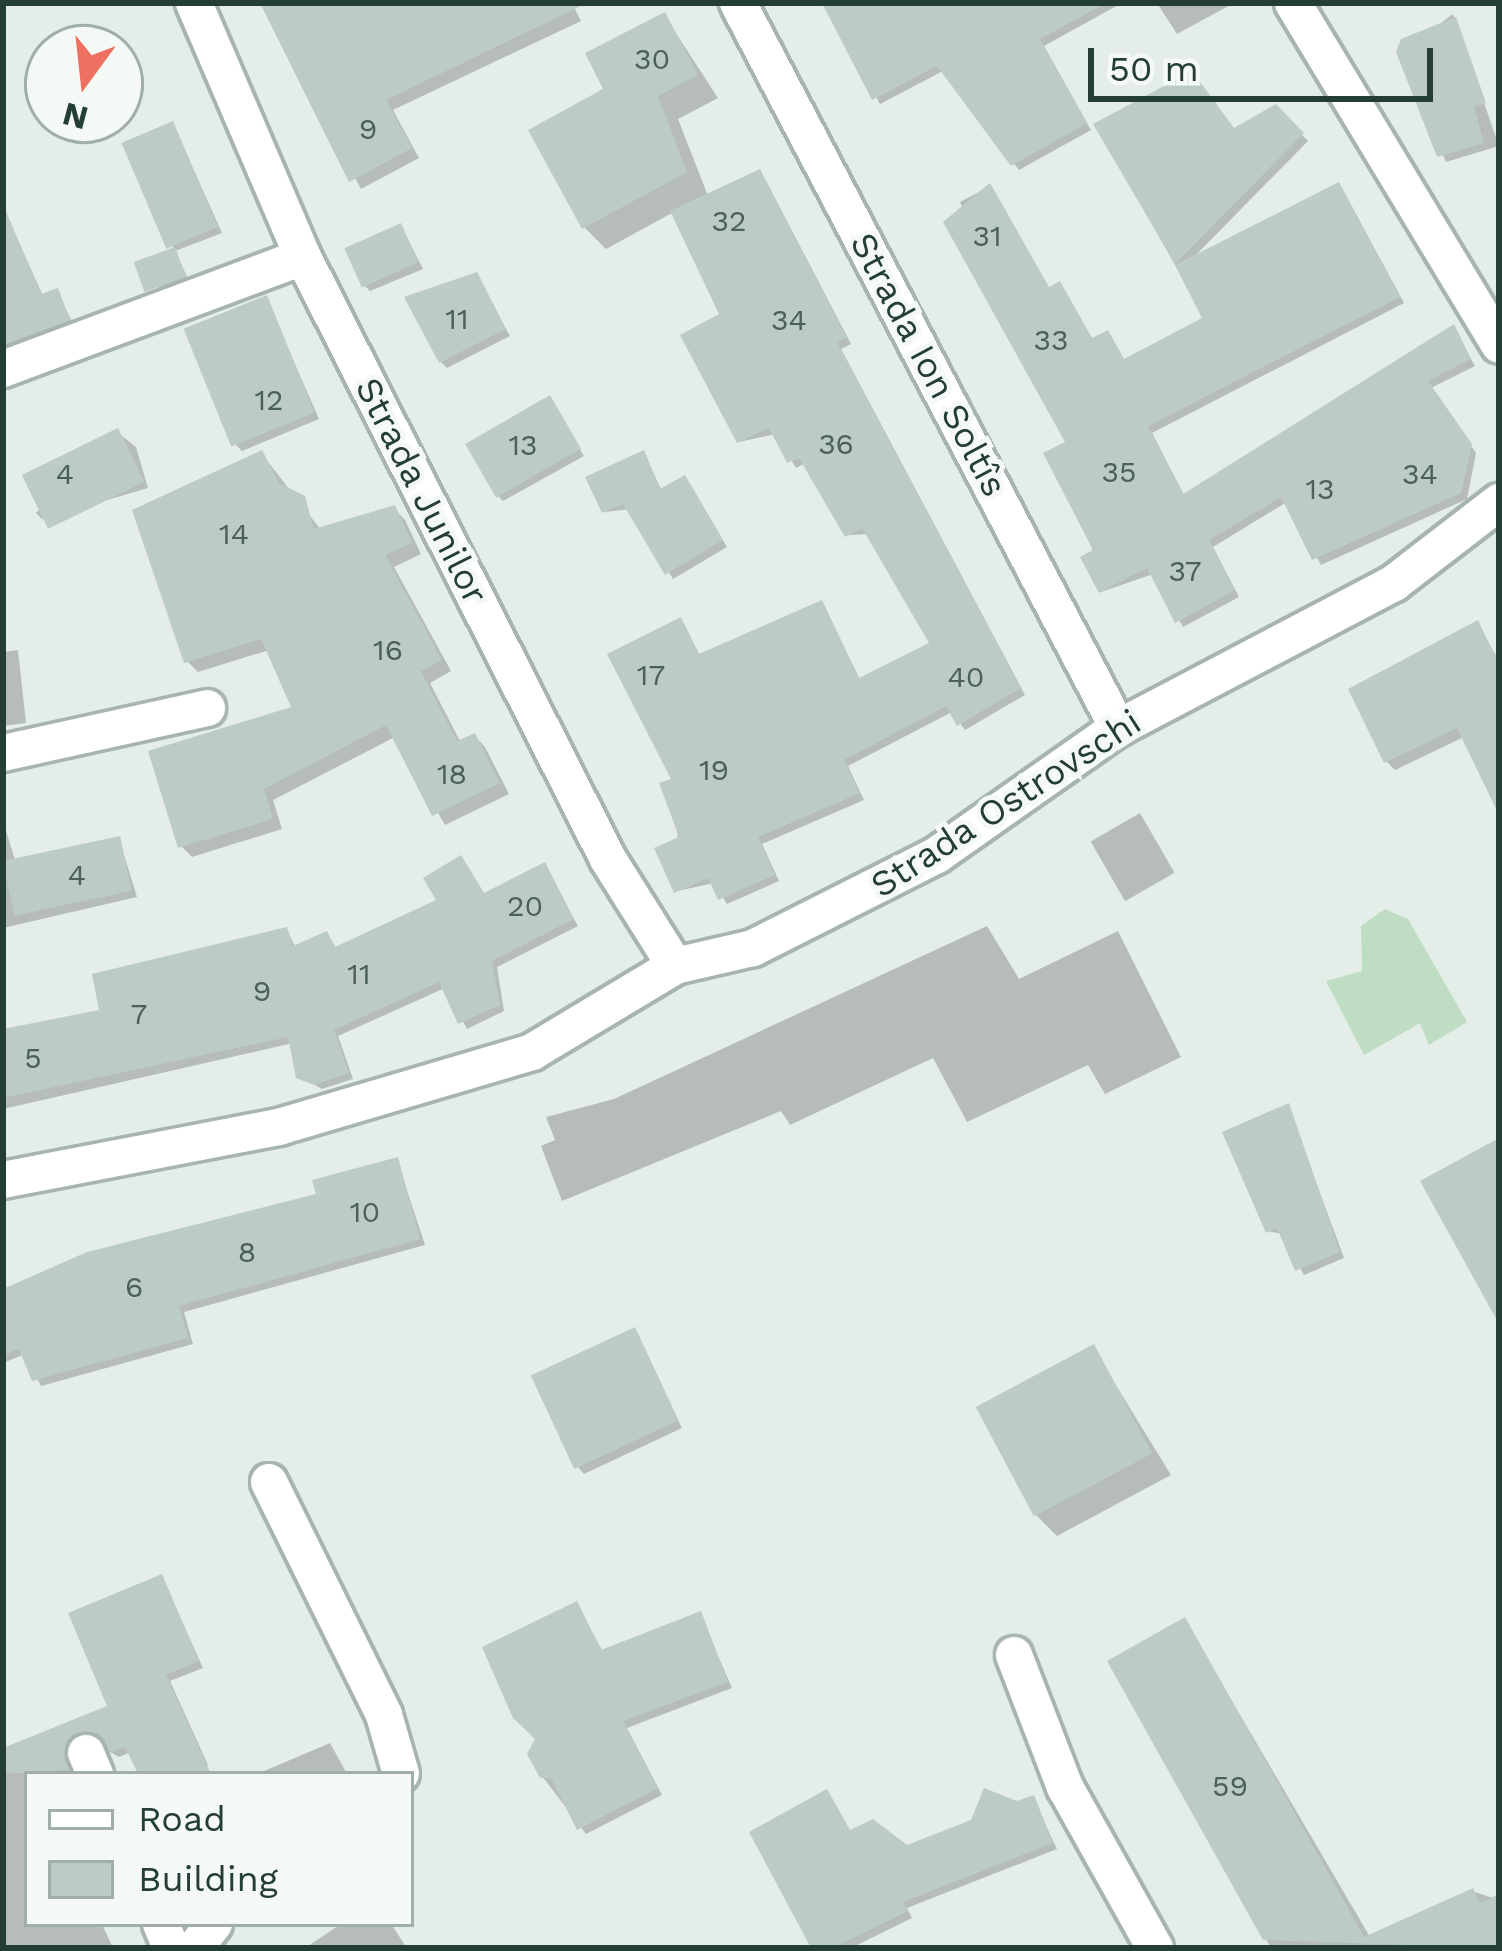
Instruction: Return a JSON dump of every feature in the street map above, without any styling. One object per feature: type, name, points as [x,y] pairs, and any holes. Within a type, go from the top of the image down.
[{"type":"street","name":"Strada Junilor","points":[[194,3],[303,257],[608,859],[675,966]]},
{"type":"street","name":"Strada Ion Soltîs","points":[[738,3],[1118,728]]},
{"type":"street","points":[[1294,3],[1499,345]]},
{"type":"street","points":[[3,369],[303,257]]},
{"type":"street","name":"Strada Ostrovschi","points":[[3,1180],[134,1162],[407,1093],[532,1052],[675,966],[753,948],[846,906],[1035,793],[1118,728],[1394,583],[1499,502]]},
{"type":"street","points":[[3,752],[207,709]]},
{"type":"street","points":[[269,1482],[384,1715],[400,1771]]},
{"type":"street","points":[[1014,1654],[1065,1787],[1156,1948]]},
{"type":"green space","points":[[1385,909],[1408,919],[1467,1022],[1429,1045],[1420,1023],[1364,1055],[1326,981],[1362,971],[1361,926]]},
{"type":"building","points":[[260,3],[587,3],[386,100],[412,148],[349,182]]},
{"type":"building","points":[[822,3],[1106,3],[1040,39],[1087,123],[1011,166],[937,66],[872,100]]},
{"type":"building","points":[[665,12],[698,75],[658,96],[687,172],[582,229],[528,130],[603,89],[585,53]]},
{"type":"building","points":[[1456,17],[1486,103],[1474,107],[1484,143],[1437,157],[1396,52],[1401,39]]},
{"type":"building","points":[[1192,71],[1234,128],[1276,104],[1304,133],[1175,264],[1093,124]]},
{"type":"building","points":[[173,121],[218,227],[166,249],[122,144],[144,144],[144,133]]},
{"type":"building","points":[[760,169],[847,338],[837,342],[1021,688],[957,726],[946,706],[844,760],[860,793],[758,837],[775,875],[718,900],[708,878],[674,893],[654,848],[679,837],[659,783],[671,779],[607,654],[681,617],[699,654],[822,600],[859,678],[929,643],[862,528],[845,537],[799,458],[787,463],[769,428],[737,443],[680,335],[719,314],[670,211]]},
{"type":"building","points":[[1339,182],[1400,297],[1148,426],[1183,494],[1454,324],[1471,359],[1428,381],[1472,444],[1461,493],[1312,560],[1281,497],[1209,540],[1235,590],[1175,623],[1147,568],[1099,593],[1080,557],[1093,550],[1043,453],[1065,442],[943,222],[990,183],[1049,287],[1060,281],[1092,338],[1108,330],[1124,359],[1202,318],[1175,265]]},
{"type":"building","points":[[3,204],[41,294],[58,288],[70,320],[3,345]]},
{"type":"building","points":[[401,223],[418,262],[362,288],[344,248]]},
{"type":"building","points":[[175,247],[186,277],[145,292],[134,262]]},
{"type":"building","points":[[477,272],[506,329],[439,363],[404,297]]},
{"type":"building","points":[[267,295],[315,413],[231,446],[184,329]]},
{"type":"building","points":[[550,395],[581,449],[496,498],[465,444]]},
{"type":"building","points":[[118,428],[144,482],[48,529],[22,475]]},
{"type":"building","points":[[262,450],[279,483],[305,496],[314,529],[395,505],[412,543],[385,555],[442,660],[421,671],[457,741],[475,733],[500,783],[432,816],[386,725],[264,789],[273,819],[178,848],[148,751],[291,707],[261,639],[184,663],[132,510]]},
{"type":"building","points":[[644,450],[660,489],[685,475],[723,540],[665,575],[623,504],[602,513],[585,477]]},
{"type":"building","points":[[1478,620],[1499,665],[1499,815],[1457,728],[1384,763],[1348,689]]},
{"type":"building","points":[[120,836],[132,891],[14,916],[3,861]]},
{"type":"building","points":[[461,855],[484,893],[545,862],[574,919],[492,961],[500,1005],[458,1024],[439,982],[334,1030],[349,1073],[314,1085],[296,1078],[288,1037],[3,1098],[3,1029],[99,1010],[92,974],[287,927],[293,946],[327,931],[335,947],[436,900],[423,878]]},
{"type":"building","points":[[1289,1103],[1340,1252],[1295,1271],[1277,1228],[1266,1233],[1222,1132]]},
{"type":"building","points":[[1499,1138],[1499,1324],[1420,1181]]},
{"type":"building","points":[[398,1157],[420,1239],[179,1306],[188,1338],[32,1381],[19,1349],[3,1355],[3,1289],[87,1252],[316,1194],[312,1180]]},
{"type":"building","points":[[635,1327],[679,1420],[574,1469],[531,1376]]},
{"type":"building","points":[[1094,1344],[1152,1453],[1034,1516],[976,1407]]},
{"type":"building","points":[[162,1574],[199,1661],[166,1675],[210,1771],[137,1771],[125,1747],[110,1753],[87,1731],[67,1741],[69,1770],[3,1774],[3,1748],[107,1706],[68,1613]]},
{"type":"building","points":[[577,1601],[601,1650],[701,1611],[728,1682],[623,1721],[658,1788],[577,1830],[551,1778],[540,1778],[527,1754],[535,1739],[513,1718],[482,1647]]},
{"type":"building","points":[[1185,1617],[1364,1937],[1473,1888],[1480,1903],[1499,1894],[1499,1948],[1263,1940],[1107,1661]]},
{"type":"building","points":[[984,1788],[1017,1801],[1034,1795],[1053,1843],[903,1902],[908,1911],[833,1948],[811,1948],[749,1832],[827,1789],[850,1830],[873,1819],[907,1845],[971,1820]]}]
